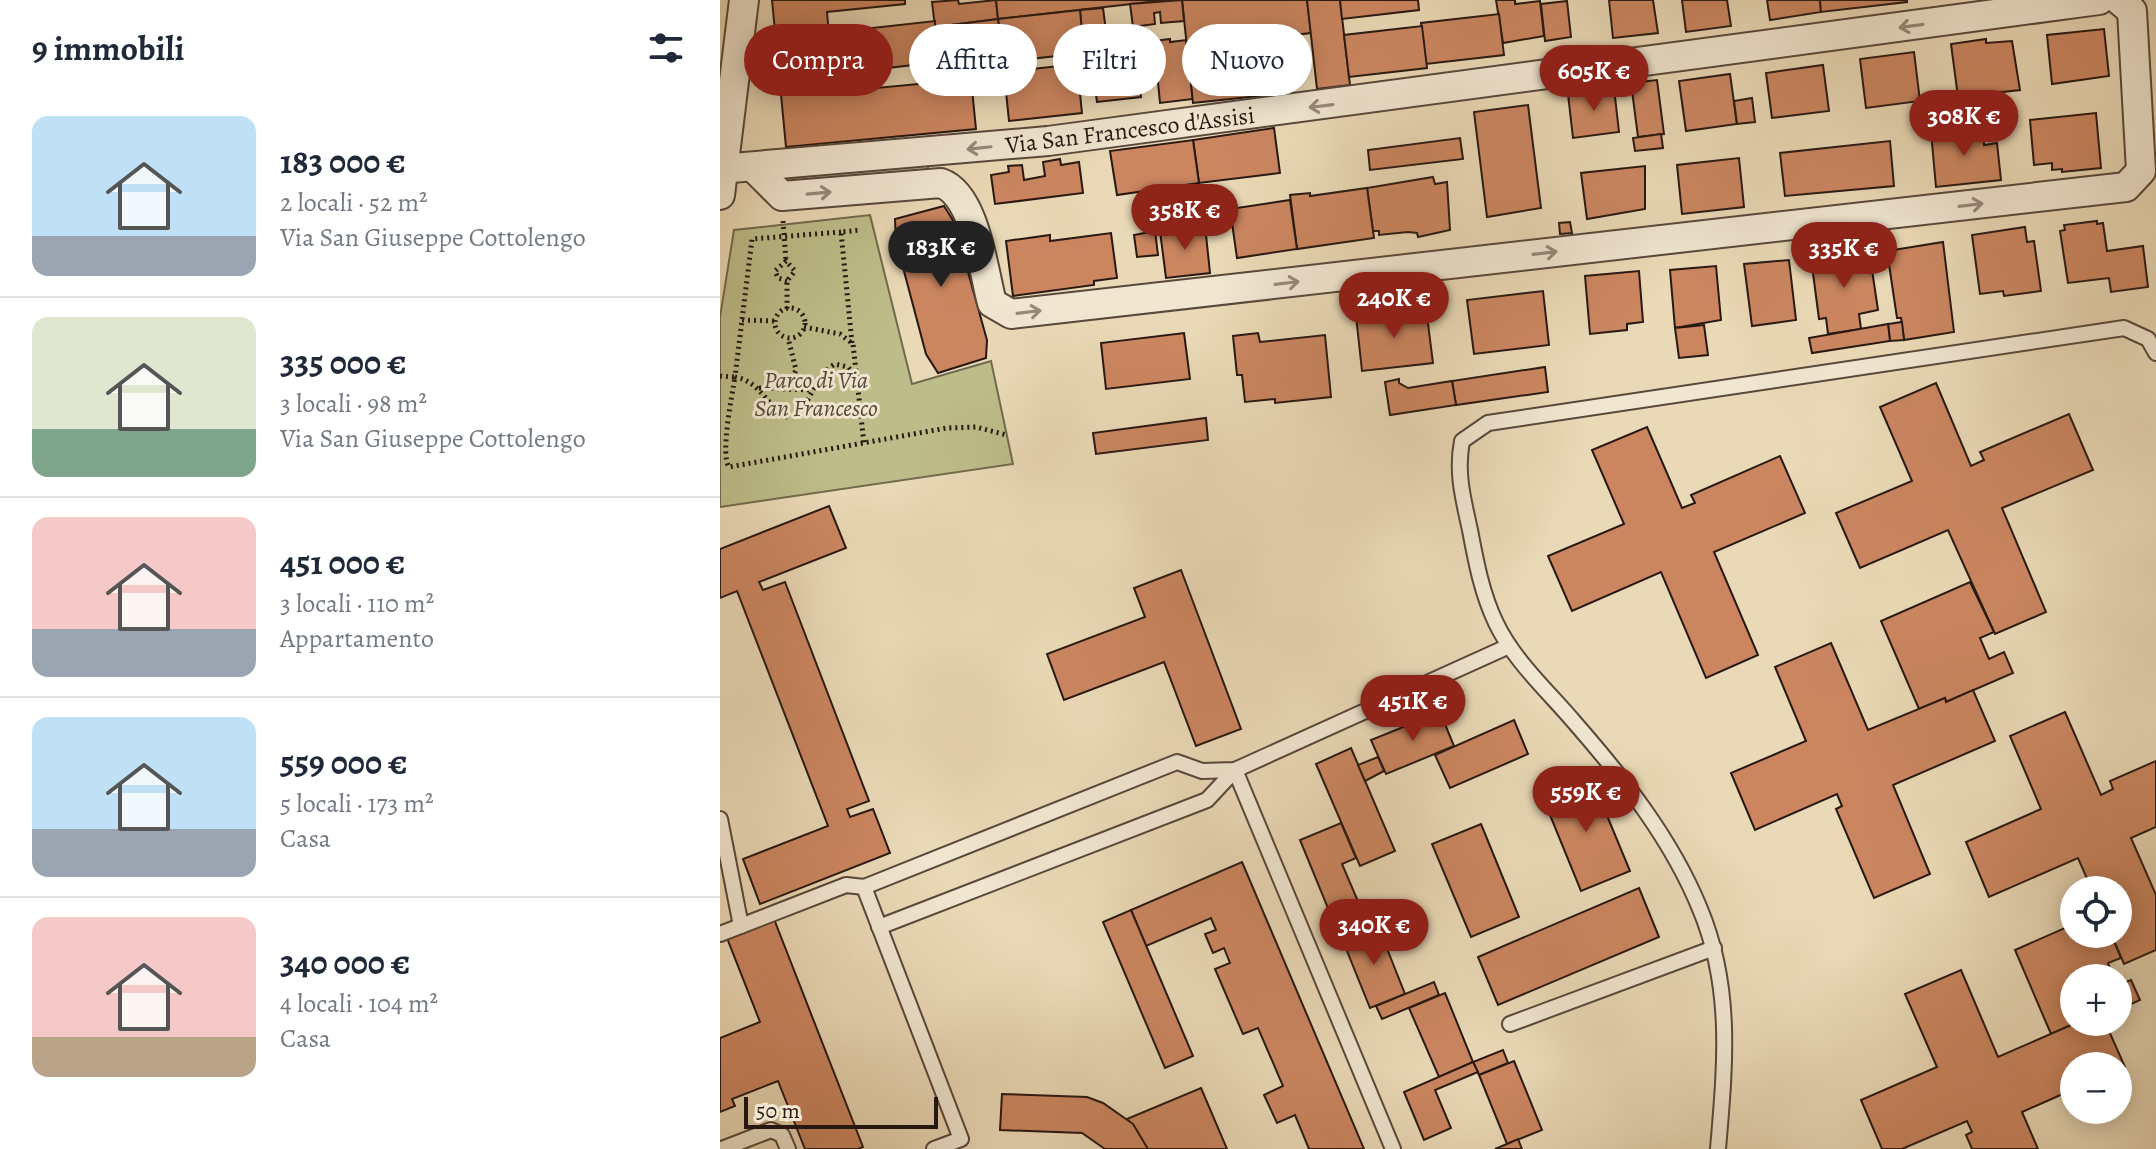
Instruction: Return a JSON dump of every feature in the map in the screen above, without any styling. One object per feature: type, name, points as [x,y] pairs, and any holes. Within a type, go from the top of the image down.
[{"type":"street","points":[[721,178],[744,0]]},
{"type":"street","name":"Via San Francesco d'Assisi","points":[[721,178],[753,167],[939,152],[1415,94],[2099,0]]},
{"type":"street","points":[[753,167],[782,196],[948,185],[967,208],[992,303],[1011,314],[2126,187],[2141,171],[2132,11],[2119,0]]},
{"type":"lane","points":[[939,152],[948,185]]},
{"type":"lane","points":[[1718,1149],[1726,1019],[1714,948],[1700,908],[1666,843],[1611,764],[1509,646],[1481,585],[1457,468],[1462,441],[1488,423],[2124,328],[2148,339],[2156,353]]},
{"type":"lane","points":[[720,934],[846,885],[864,887],[1177,762],[1202,771],[1235,770],[1509,646]]},
{"type":"lane","points":[[879,927],[1207,800],[1235,770]]},
{"type":"lane","points":[[1235,770],[1393,1149]]},
{"type":"lane","points":[[720,819],[741,926]]},
{"type":"lane","points":[[864,887],[966,1144],[934,1149]]},
{"type":"lane","points":[[1510,1024],[1714,948]]},
{"type":"lane","points":[[722,1149],[771,1130],[782,1135],[788,1149]]},
{"type":"path","points":[[782,196],[786,261],[795,271],[787,281],[787,309],[776,321],[777,331],[788,338],[797,337],[804,327]]},
{"type":"path","points":[[861,230],[752,239],[724,449],[725,462],[729,467],[947,428],[976,427],[1007,435]]},
{"type":"path","points":[[841,232],[864,444]]},
{"type":"path","points":[[786,261],[775,271],[778,278],[787,281]]},
{"type":"path","points":[[787,309],[799,312],[804,327]]},
{"type":"path","points":[[742,320],[776,321]]},
{"type":"path","points":[[804,327],[840,334],[853,344]]},
{"type":"path","points":[[787,389],[796,370],[788,338]]},
{"type":"path","points":[[720,376],[749,380],[779,413],[789,418],[802,410],[819,375],[835,364],[848,367],[857,379]]},
{"type":"path","points":[[758,388],[812,390]]},
{"type":"green space","points":[[928,163],[928,172],[795,180],[795,173]]},
{"type":"green space","name":"Parco di Via San Francesco","points":[[870,215],[912,384],[991,361],[1013,464],[720,507],[720,317],[734,230]]},
{"type":"building","points":[[772,0],[905,0],[905,4],[827,12],[828,24],[774,24]]},
{"type":"building","points":[[958,0],[959,4],[996,0],[998,19],[935,24],[932,2]]},
{"type":"building","points":[[996,0],[1167,0],[998,19]]},
{"type":"building","points":[[1182,0],[1307,0],[1310,24],[1185,24]]},
{"type":"building","points":[[1182,0],[1184,21],[1161,23],[1160,12],[1154,13],[1155,24],[1133,24],[1130,4]]},
{"type":"building","points":[[1307,0],[1340,0],[1350,85],[1317,89]]},
{"type":"building","points":[[1340,0],[1418,0],[1419,10],[1342,19]]},
{"type":"building","points":[[1496,0],[1515,0],[1515,4],[1540,1],[1544,36],[1503,43]]},
{"type":"building","points":[[1609,0],[1653,0],[1658,33],[1613,38]]},
{"type":"building","points":[[1682,0],[1727,0],[1731,26],[1686,32]]},
{"type":"building","points":[[1767,0],[1820,0],[1821,12],[1770,20]]},
{"type":"building","points":[[1820,0],[1907,0],[1907,2],[1821,12]]},
{"type":"building","points":[[1567,1],[1571,37],[1545,41],[1541,4]]},
{"type":"building","points":[[1103,8],[1105,24],[1081,24],[1080,10]]},
{"type":"building","points":[[1080,10],[1081,24],[1053,24],[1053,56],[1037,58],[1037,24],[999,24],[998,19]]},
{"type":"building","points":[[1499,14],[1504,55],[1426,64],[1421,23]]},
{"type":"building","points":[[998,19],[999,24],[959,24]]},
{"type":"building","points":[[935,21],[935,24],[909,24],[909,66],[893,67],[893,26]]},
{"type":"building","points":[[1422,26],[1427,68],[1349,77],[1344,35]]},
{"type":"building","points":[[2104,29],[2109,76],[2052,84],[2047,35]]},
{"type":"building","points":[[1986,39],[1986,43],[2012,41],[2020,90],[1958,97],[1951,44]]},
{"type":"building","points":[[1166,40],[1182,40],[1182,96],[1193,96],[1193,99],[1160,103],[1159,96],[1166,96]]},
{"type":"building","points":[[1914,52],[1920,101],[1866,108],[1860,59]]},
{"type":"building","points":[[1823,65],[1829,111],[1772,118],[1766,73]]},
{"type":"building","points":[[1053,67],[1053,96],[1080,96],[1082,113],[1009,121],[1006,96],[1037,96],[1037,68]]},
{"type":"building","points":[[1730,74],[1737,124],[1686,131],[1679,81]]},
{"type":"building","points":[[1657,80],[1664,134],[1638,137],[1631,83]]},
{"type":"building","points":[[909,85],[909,96],[973,96],[976,129],[786,147],[781,96],[893,96],[893,86]]},
{"type":"building","points":[[1614,88],[1619,132],[1573,138],[1568,94]]},
{"type":"building","points":[[1096,96],[1141,96],[1141,97],[1097,102]]},
{"type":"building","points":[[1192,96],[1259,96],[1193,103]]},
{"type":"building","points":[[1752,98],[1755,122],[1737,124],[1734,101]]},
{"type":"building","points":[[1528,105],[1541,208],[1487,217],[1474,112]]},
{"type":"building","points":[[2096,113],[2101,168],[2062,172],[2062,169],[2052,170],[2052,163],[2034,165],[2030,120]]},
{"type":"building","points":[[1983,127],[1984,145],[1997,143],[2001,180],[1936,187],[1931,132]]},
{"type":"building","points":[[1274,128],[1280,173],[1199,183],[1193,140]]},
{"type":"building","points":[[1661,134],[1663,148],[1635,151],[1633,138]]},
{"type":"building","points":[[1460,138],[1463,159],[1370,170],[1368,150]]},
{"type":"building","points":[[1193,140],[1199,183],[1117,195],[1110,151]]},
{"type":"building","points":[[1890,141],[1894,186],[1785,196],[1780,153]]},
{"type":"building","points":[[1739,158],[1744,207],[1682,214],[1677,165]]},
{"type":"building","points":[[1060,159],[1061,165],[1079,162],[1083,193],[995,204],[991,175],[1009,172],[1008,166],[1022,165],[1024,180],[1045,176],[1043,162]]},
{"type":"building","points":[[1645,166],[1645,209],[1587,219],[1581,173]]},
{"type":"building","points":[[1433,177],[1435,184],[1447,182],[1450,230],[1418,237],[1417,233],[1379,235],[1379,231],[1373,231],[1367,188]]},
{"type":"building","points":[[1367,188],[1374,238],[1297,249],[1290,195],[1310,193],[1310,196]]},
{"type":"building","points":[[1290,200],[1297,249],[1237,258],[1230,209]]},
{"type":"building","points":[[944,206],[954,222],[987,340],[986,358],[938,373],[926,354],[896,241],[895,219]]},
{"type":"building","points":[[2097,221],[2097,224],[2103,223],[2107,251],[2143,246],[2148,287],[2111,292],[2109,278],[2068,283],[2060,231],[2065,230],[2064,225]]},
{"type":"building","points":[[1570,222],[1572,233],[1560,234],[1559,223]]},
{"type":"building","points":[[1205,225],[1210,273],[1166,278],[1160,231]]},
{"type":"building","points":[[2025,227],[2027,242],[2034,241],[2041,291],[2004,296],[2003,291],[1980,294],[1972,235]]},
{"type":"building","points":[[1155,231],[1158,255],[1137,257],[1134,235]]},
{"type":"building","points":[[1111,233],[1117,278],[1094,281],[1094,285],[1013,296],[1006,241],[1050,235],[1050,241]]},
{"type":"building","points":[[1943,242],[1954,332],[1904,340],[1901,318],[1897,318],[1887,251]]},
{"type":"building","points":[[1869,250],[1878,310],[1859,314],[1861,329],[1828,334],[1826,318],[1819,319],[1811,258]]},
{"type":"building","points":[[1789,260],[1796,320],[1752,326],[1744,264]]},
{"type":"building","points":[[1716,266],[1721,320],[1675,328],[1670,270]]},
{"type":"building","points":[[1639,271],[1643,322],[1627,324],[1627,330],[1590,334],[1585,276]]},
{"type":"building","points":[[1543,291],[1549,345],[1474,354],[1467,300]]},
{"type":"building","points":[[1426,308],[1433,363],[1362,371],[1356,316]]},
{"type":"building","points":[[1902,322],[1904,340],[1890,341],[1888,324]]},
{"type":"building","points":[[1888,324],[1890,341],[1812,353],[1809,338]]},
{"type":"building","points":[[1704,325],[1708,355],[1679,358],[1675,328]]},
{"type":"building","points":[[1184,333],[1190,379],[1106,389],[1101,343]]},
{"type":"building","points":[[1258,333],[1260,342],[1325,335],[1331,397],[1275,403],[1275,399],[1245,402],[1242,375],[1237,375],[1233,336]]},
{"type":"building","points":[[1545,367],[1548,392],[1456,405],[1452,381]]},
{"type":"building","points":[[1399,379],[1399,383],[1408,388],[1452,381],[1456,405],[1390,415],[1385,382]]},
{"type":"building","points":[[1936,383],[1971,466],[1984,460],[1980,452],[2069,414],[2093,470],[2002,508],[2046,612],[1995,634],[1948,530],[1860,568],[1836,513],[1912,481],[1880,407]]},
{"type":"building","points":[[1206,418],[1208,440],[1096,454],[1093,433]]},
{"type":"building","points":[[1647,427],[1682,508],[1695,503],[1691,495],[1780,456],[1805,513],[1714,552],[1758,655],[1706,678],[1661,572],[1572,611],[1548,556],[1624,524],[1592,450]]},
{"type":"building","points":[[829,506],[846,548],[759,582],[763,590],[785,582],[869,801],[847,809],[850,817],[873,809],[890,853],[760,904],[743,859],[828,826],[737,591],[720,598],[720,549]]},
{"type":"building","points":[[1181,570],[1241,729],[1196,746],[1164,662],[1064,700],[1047,654],[1145,617],[1134,588]]},
{"type":"building","points":[[1970,582],[1994,632],[1980,638],[1989,659],[2004,652],[2013,673],[1946,702],[1945,698],[1919,709],[1881,621]]},
{"type":"building","points":[[1831,643],[1868,730],[1945,698],[1946,702],[1973,690],[1995,741],[1893,785],[1930,874],[1874,898],[1836,809],[1842,806],[1837,794],[1755,830],[1731,773],[1806,741],[1775,667]]},
{"type":"building","points":[[1440,712],[1454,746],[1386,774],[1371,740]]},
{"type":"building","points":[[2065,712],[2101,795],[2113,789],[2110,781],[2156,761],[2156,827],[2131,838],[2156,895],[2156,950],[2124,964],[2117,948],[2132,948],[2132,876],[2086,876],[2078,858],[1989,897],[1966,842],[2041,809],[2010,736]]},
{"type":"building","points":[[1514,720],[1528,754],[1450,788],[1435,755]]},
{"type":"building","points":[[1351,748],[1395,851],[1360,866],[1316,764]]},
{"type":"building","points":[[1378,757],[1384,771],[1365,781],[1358,765]]},
{"type":"building","points":[[1591,777],[1630,871],[1581,891],[1543,798]]},
{"type":"building","points":[[1341,823],[1356,858],[1342,864],[1360,906],[1332,918],[1300,840]]},
{"type":"building","points":[[1481,824],[1519,917],[1471,937],[1432,844]]},
{"type":"building","points":[[1242,862],[1364,1149],[1309,1149],[1295,1115],[1277,1123],[1264,1095],[1283,1086],[1258,1028],[1243,1034],[1215,969],[1230,963],[1224,948],[1213,953],[1205,934],[1216,930],[1211,918],[1146,946],[1131,910]]},
{"type":"building","points":[[1639,888],[1659,937],[1498,1005],[1478,957]]},
{"type":"building","points":[[1131,910],[1193,1056],[1165,1068],[1103,922]]},
{"type":"building","points":[[774,919],[863,1147],[858,1149],[805,1149],[778,1081],[732,1099],[735,1106],[720,1112],[720,1038],[760,1022],[727,938]]},
{"type":"building","points":[[1378,926],[1405,994],[1370,1008],[1343,941]]},
{"type":"building","points":[[2060,930],[2060,948],[2117,948],[2121,958],[2108,964],[2060,964],[2060,1030],[2051,1034],[2015,950]]},
{"type":"building","points":[[1961,970],[1998,1057],[2060,1030],[2060,1036],[2111,1036],[2118,1052],[2060,1052],[2060,1095],[2022,1112],[2038,1149],[1972,1149],[1966,1135],[1972,1132],[1967,1121],[1902,1149],[1882,1149],[1861,1100],[1937,1067],[1905,994]]},
{"type":"building","points":[[1434,982],[1439,995],[1382,1019],[1376,1006]]},
{"type":"building","points":[[2132,982],[2140,1000],[2132,1004]]},
{"type":"building","points":[[1445,993],[1473,1062],[1439,1077],[1409,1008]]},
{"type":"building","points":[[1503,1050],[1508,1063],[1479,1075],[1473,1062]]},
{"type":"building","points":[[1514,1061],[1542,1130],[1507,1144],[1479,1075]]},
{"type":"building","points":[[1473,1062],[1478,1072],[1435,1090],[1451,1128],[1424,1140],[1404,1092]]},
{"type":"building","points":[[1201,1088],[1227,1149],[1148,1149],[1127,1119]]},
{"type":"building","points":[[1002,1094],[1087,1097],[1103,1103],[1133,1124],[1148,1149],[1105,1149],[1082,1133],[1000,1130]]},
{"type":"building","points":[[1518,1139],[1522,1149],[1495,1149],[1507,1144]]}]
